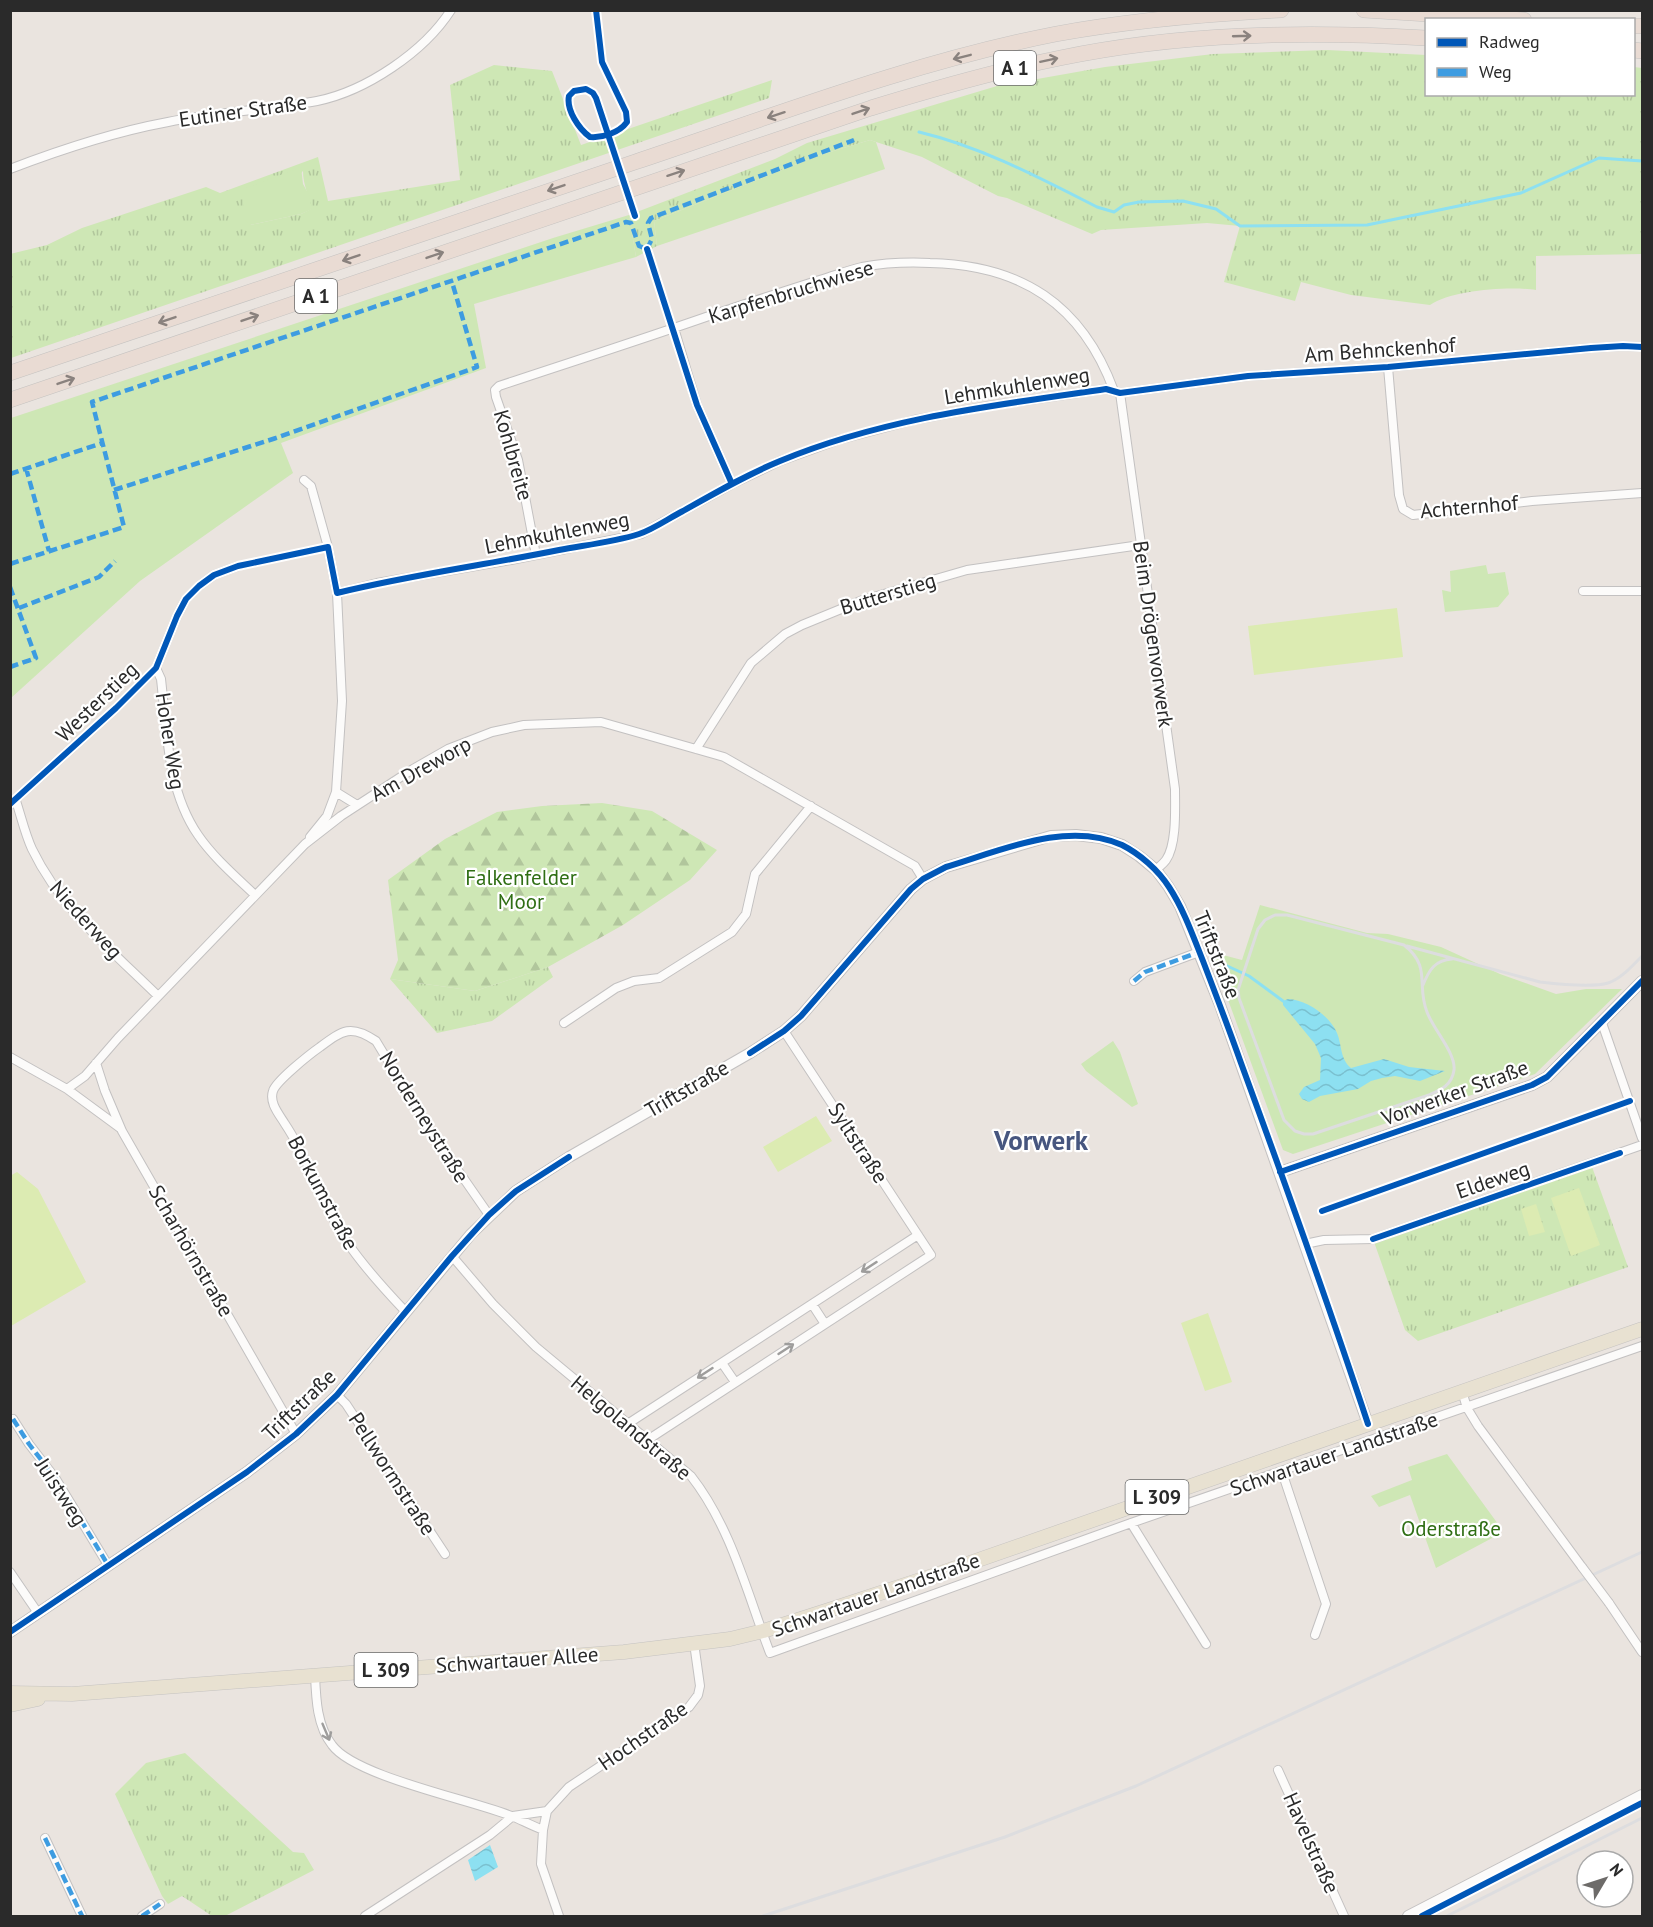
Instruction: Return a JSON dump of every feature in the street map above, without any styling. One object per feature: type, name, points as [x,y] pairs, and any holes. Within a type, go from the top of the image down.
[{"type":"highway","name":"A 1","points":[[10,373],[600,173],[927,66],[1054,35],[1122,23],[1215,13],[1281,10]]},
{"type":"highway","points":[[1364,10],[1492,18]]},
{"type":"highway","name":"A 1","points":[[10,400],[871,108],[997,72],[1062,57],[1125,47],[1210,38],[1303,34],[1425,38]]},
{"type":"main road","name":"Schwartauer Landstraße","points":[[763,1631],[938,1574],[1642,1329]]},
{"type":"main road","name":"Schwartauer Allee","points":[[10,1693],[54,1695],[624,1653],[729,1639],[763,1631]]},
{"type":"main road","name":"Schwartauer Allee","points":[[10,1705],[54,1695]]},
{"type":"street","name":"Eutiner Straße","points":[[10,169],[83,143],[133,129],[320,100],[388,71],[420,48],[451,10]]},
{"type":"street","name":"Karpfenbruchwiese","points":[[495,390],[499,386],[863,267],[911,262],[952,263],[983,268],[1031,287],[1050,299],[1080,327],[1117,392]]},
{"type":"street","points":[[674,328],[697,405],[732,484]]},
{"type":"street","name":"Am Behnckenhof","points":[[1117,392],[1248,376],[1388,367],[1591,348],[1642,347]]},
{"type":"street","name":"Achternhof","points":[[1388,367],[1399,495],[1403,508],[1413,515],[1532,501],[1642,492]]},
{"type":"street","name":"Lehmkuhlenweg","points":[[337,593],[376,583],[641,534],[732,484],[780,461],[838,440],[914,420],[1106,389],[1117,392]]},
{"type":"street","name":"Kohlbreite","points":[[495,390],[518,460],[536,555]]},
{"type":"street","name":"Beim Drögenvorwerk","points":[[1117,392],[1175,789],[1174,831],[1166,860],[1156,870]]},
{"type":"street","points":[[304,480],[311,486],[328,547],[337,593],[342,701],[336,792],[327,816],[305,844]]},
{"type":"street","name":"Butterstieg","points":[[696,749],[751,663],[785,634],[802,625],[863,600],[967,570],[1140,545]]},
{"type":"street","name":"Westerstieg","points":[[13,802],[156,668],[186,599],[214,575],[238,566]]},
{"type":"street","points":[[1582,591],[1642,591]]},
{"type":"street","name":"Hoher Weg","points":[[156,668],[161,679],[176,791],[186,815],[215,856],[255,895]]},
{"type":"street","name":"Am Dreworp","points":[[67,1089],[85,1076],[158,996],[305,844],[357,805],[413,769],[448,749],[492,732],[524,725],[601,722],[724,758],[915,866],[923,879]]},
{"type":"street","points":[[336,792],[357,805]]},
{"type":"street","name":"Niederweg","points":[[13,802],[31,847],[63,901],[158,996]]},
{"type":"street","points":[[564,1023],[616,988],[634,981],[659,978],[732,932],[746,914],[755,874],[811,806]]},
{"type":"street","name":"Triftstraße","points":[[10,1632],[247,1472],[296,1434],[337,1395],[452,1256],[489,1215],[516,1191],[569,1157],[784,1031],[801,1016],[911,889],[923,879],[946,867],[1051,836],[1076,835],[1101,838],[1122,846],[1156,870],[1180,906],[1280,1172],[1368,1424]]},
{"type":"street","points":[[1134,981],[1145,972],[1199,952]]},
{"type":"street","name":"Vorwerker Straße","points":[[1280,1172],[1532,1085],[1547,1077],[1642,981]]},
{"type":"street","points":[[1602,1023],[1642,1138]]},
{"type":"street","name":"Norderneystraße","points":[[273,1097],[273,1090],[277,1084],[333,1037],[343,1031],[352,1030],[366,1034],[376,1041],[428,1127],[489,1215]]},
{"type":"street","name":"Syltstraße","points":[[784,1031],[931,1255],[825,1324]]},
{"type":"street","points":[[10,1057],[67,1089],[121,1129]]},
{"type":"street","name":"Scharhörnstraße","points":[[96,1063],[121,1129],[296,1434]]},
{"type":"street","name":"Borkumstraße","points":[[273,1097],[275,1108],[293,1136],[345,1240],[406,1312]]},
{"type":"street","name":"Eldeweg","points":[[1305,1244],[1324,1239],[1373,1239],[1642,1145]]},
{"type":"street","points":[[629,1423],[918,1235]]},
{"type":"street","name":"Helgolandstraße","points":[[452,1256],[493,1304],[536,1347],[649,1439],[691,1476],[706,1494],[726,1534],[763,1631]]},
{"type":"street","points":[[649,1439],[825,1324],[812,1304]]},
{"type":"street","name":"Schwartauer Landstraße","points":[[763,1631],[770,1653],[789,1647],[1131,1523],[1642,1346]]},
{"type":"street","points":[[722,1363],[735,1382]]},
{"type":"street","points":[[1462,1391],[1467,1408],[1478,1426],[1609,1603],[1642,1652]]},
{"type":"street","name":"Pellwormstraße","points":[[337,1395],[346,1404],[445,1554]]},
{"type":"street","name":"Juistweg","points":[[13,1419],[56,1479],[108,1565]]},
{"type":"street","points":[[1282,1472],[1326,1604],[1315,1635]]},
{"type":"street","points":[[1131,1523],[1206,1644]]},
{"type":"street","points":[[10,1572],[38,1613]]},
{"type":"street","name":"Hochstraße","points":[[547,1811],[569,1787],[689,1707],[698,1695],[700,1686],[694,1643]]},
{"type":"street","points":[[315,1675],[317,1704],[323,1727],[332,1745],[344,1758],[368,1770],[513,1816],[543,1830]]},
{"type":"street","name":"Havelstraße","points":[[1278,1770],[1344,1917]]},
{"type":"street","points":[[1408,1917],[1642,1795]]},
{"type":"street","points":[[365,1917],[481,1841],[513,1816],[547,1811],[543,1830],[541,1864],[559,1917]]},
{"type":"street","points":[[45,1838],[82,1917]]},
{"type":"street","points":[[142,1917],[160,1904]]},
{"type":"green space","points":[[1327,50],[1425,55],[1425,96],[1635,96],[1635,67],[1642,68],[1642,254],[1536,256],[1536,290],[1481,290],[1452,296],[1430,305],[1351,295],[1301,282],[1295,301],[1224,282],[1240,226],[1207,223],[1101,230],[1092,234],[998,196],[922,157],[870,140],[817,156],[654,221],[657,246],[636,257],[629,215],[775,159],[807,143],[997,86],[1105,67],[1213,54]]},
{"type":"green space","points":[[494,65],[552,71],[581,145],[772,80],[769,98],[11,358],[10,254],[47,245],[82,228],[206,187],[220,193],[318,157],[328,201],[460,180],[450,85]],"holes":[[[303,171],[311,209],[301,214],[250,225]]]},
{"type":"green space","points":[[870,140],[876,142],[885,169],[657,246],[654,221],[817,156]]},
{"type":"green space","points":[[301,167],[303,184],[309,195],[312,209],[301,214],[250,225],[244,219],[244,189]]},
{"type":"green space","points":[[629,215],[636,257],[474,304],[486,368],[281,443],[293,473],[140,581],[11,698],[11,418],[553,238]]},
{"type":"green space","points":[[1486,565],[1488,574],[1505,572],[1509,594],[1498,607],[1445,612],[1442,590],[1451,592],[1450,571]]},
{"type":"green space","points":[[1397,608],[1403,657],[1254,675],[1248,626]]},
{"type":"green space","name":"Falkenfelder Moor","points":[[602,803],[652,811],[717,850],[690,880],[623,925],[548,967],[475,991],[390,979],[398,960],[388,880],[445,839],[497,812],[542,806]]},
{"type":"green space","points":[[1260,905],[1367,933],[1388,934],[1441,947],[1500,974],[1556,994],[1586,989],[1622,989],[1535,1074],[1293,1154],[1283,1150],[1212,956],[1219,954],[1242,960]]},
{"type":"green space","points":[[548,967],[553,977],[492,1021],[437,1033],[390,979],[475,991]]},
{"type":"green space","points":[[1113,1041],[1120,1052],[1138,1104],[1132,1107],[1086,1071],[1081,1064]]},
{"type":"green space","points":[[816,1116],[832,1141],[778,1172],[763,1147]]},
{"type":"green space","points":[[1591,1164],[1628,1267],[1418,1341],[1405,1330],[1373,1239]]},
{"type":"green space","points":[[17,1172],[38,1189],[86,1282],[11,1326],[10,1176]]},
{"type":"green space","points":[[1579,1188],[1600,1245],[1571,1256],[1551,1198]]},
{"type":"green space","points":[[1536,1204],[1545,1232],[1529,1236],[1521,1209]]},
{"type":"green space","points":[[1208,1313],[1232,1382],[1205,1391],[1181,1323]]},
{"type":"green space","name":"Oderstraße","points":[[1447,1454],[1498,1524],[1489,1530],[1494,1537],[1436,1568],[1410,1495],[1379,1507],[1371,1496],[1412,1480],[1408,1467]]},
{"type":"green space","points":[[185,1753],[293,1852],[304,1853],[314,1870],[225,1916],[212,1916],[182,1896],[168,1904],[162,1896],[115,1794],[146,1763]]},
{"type":"water","points":[[1288,999],[1303,1002],[1317,1010],[1329,1021],[1337,1033],[1345,1060],[1351,1068],[1384,1059],[1409,1067],[1445,1071],[1420,1081],[1395,1076],[1382,1078],[1371,1081],[1358,1089],[1320,1096],[1309,1102],[1302,1099],[1299,1094],[1304,1087],[1320,1080],[1321,1058],[1315,1044],[1283,1005],[1283,1001]]},
{"type":"water","points":[[490,1845],[498,1867],[475,1881],[468,1860]]},
{"type":"waterway","points":[[919,132],[988,155],[1097,207],[1114,212],[1124,205],[1139,202],[1183,201],[1216,209],[1240,226],[1367,225],[1521,193],[1599,158],[1642,161]]},
{"type":"waterway","points":[[1223,964],[1249,976],[1283,1001]]},
{"type":"railway","points":[[1275,915],[1287,915],[1404,945],[1413,953],[1421,969],[1427,1012],[1454,1063],[1451,1080],[1442,1089],[1429,1095],[1313,1134],[1295,1131],[1284,1120],[1238,990],[1258,929],[1265,920],[1275,915]]},
{"type":"railway","points":[[1407,946],[1540,982],[1574,985],[1593,985],[1613,981],[1642,956]]},
{"type":"railway","points":[[1423,985],[1433,967],[1441,961],[1452,959]]},
{"type":"railway","points":[[763,1916],[1005,1837],[1136,1786],[1642,1552]]},
{"type":"railway","points":[[1447,1916],[1642,1818]]},
{"type":"marked path","points":[[10,564],[124,527],[92,402],[626,222],[631,223],[639,246],[647,249],[652,239],[648,223],[651,218],[854,140]]},
{"type":"marked path","points":[[114,490],[276,438],[477,367],[452,282]]},
{"type":"marked path","points":[[10,474],[102,443]]},
{"type":"marked path","points":[[26,468],[49,551]]},
{"type":"marked path","points":[[19,608],[99,577],[115,561]]},
{"type":"marked path","points":[[10,587],[36,658],[10,667]]},
{"type":"marked path","points":[[1134,981],[1145,972],[1199,952]]},
{"type":"marked path","points":[[13,1419],[56,1479],[108,1565]]},
{"type":"marked path","points":[[45,1838],[82,1916]]},
{"type":"marked path","points":[[142,1916],[160,1904]]},
{"type":"cycle path","points":[[596,10],[602,62],[626,112],[627,122],[610,134],[605,136],[600,137],[590,137],[578,124],[569,107],[569,96],[574,91],[586,89],[593,93],[596,98],[635,216]]},
{"type":"cycle path","points":[[647,249],[697,405],[732,484]]},
{"type":"cycle path","points":[[10,804],[116,708],[156,668],[186,599],[214,575],[238,566],[328,547],[337,593],[420,575],[610,541],[645,532],[755,472],[819,446],[899,424],[1023,401],[1106,389],[1120,393],[1248,376],[1388,367],[1591,348],[1642,347]]},
{"type":"cycle path","points":[[750,1053],[784,1031],[801,1016],[911,889],[923,879],[946,867],[1011,846],[1056,837],[1101,838],[1129,849],[1148,863],[1165,881],[1192,933],[1290,1198],[1368,1424]]},
{"type":"cycle path","points":[[1280,1172],[1532,1085],[1547,1077],[1642,981]]},
{"type":"cycle path","points":[[1322,1211],[1630,1101]]},
{"type":"cycle path","points":[[1373,1239],[1620,1153]]},
{"type":"cycle path","points":[[10,1632],[247,1472],[296,1434],[337,1395],[452,1256],[489,1215],[516,1191],[569,1157]]},
{"type":"cycle path","points":[[1422,1916],[1642,1803]]},
{"type":"district","name":"Vorwerk","points":[[1041,1141]]}]
